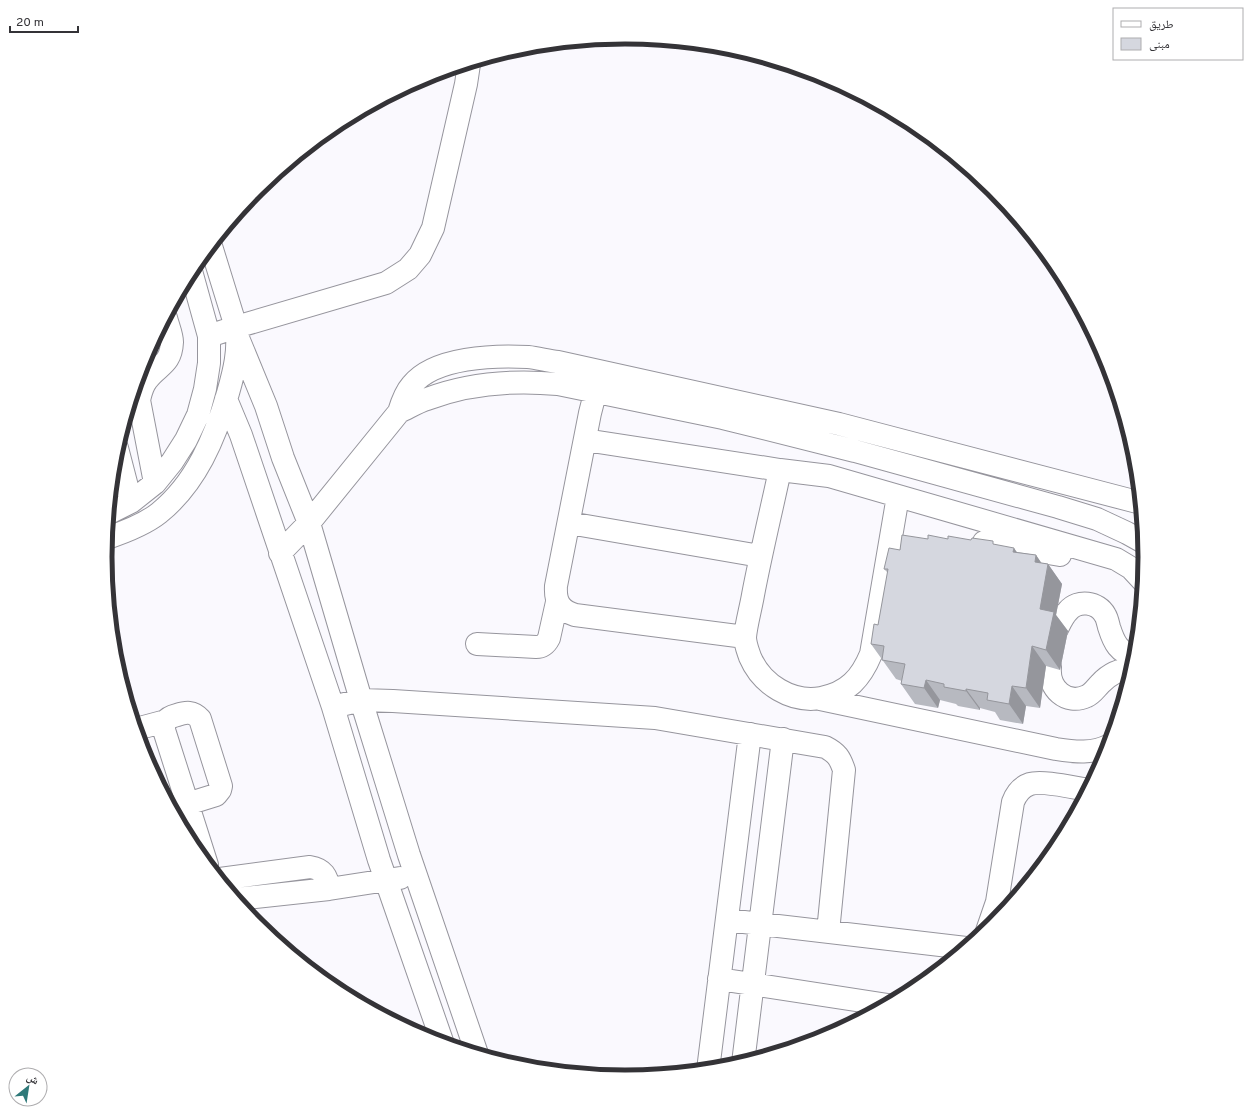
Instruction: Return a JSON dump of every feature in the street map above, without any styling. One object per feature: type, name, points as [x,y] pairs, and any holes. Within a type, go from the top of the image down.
[{"type":"street","points":[[209,336],[237,332],[386,283],[408,269],[420,254],[433,228],[468,68]]},
{"type":"street","points":[[213,252],[237,332],[266,406],[283,458],[309,522],[361,700],[409,855],[475,1049]]},
{"type":"street","points":[[114,510],[131,502],[155,483],[172,462],[186,440],[198,415],[205,389],[209,363],[209,336],[194,281]]},
{"type":"street","points":[[155,483],[139,400],[141,389],[147,379],[165,363],[171,353],[172,341],[168,325]]},
{"type":"street","points":[[113,536],[139,526],[158,514],[176,497],[190,479],[203,458],[213,436],[226,399],[235,364],[237,332]]},
{"type":"street","points":[[280,553],[309,522],[399,412],[425,399],[456,390],[503,383],[530,382],[558,384],[598,382],[839,424],[1136,503]]},
{"type":"street","points":[[598,382],[556,586],[555,594],[557,602],[568,613],[575,615],[745,637]]},
{"type":"street","points":[[598,382],[723,418],[855,451],[1058,507],[1097,519],[1138,539]]},
{"type":"street","points":[[226,399],[241,435],[342,732],[383,870],[440,1036]]},
{"type":"street","points":[[855,451],[861,430]]},
{"type":"street","points":[[585,440],[780,470],[829,476],[1116,558],[1131,568],[1138,576]]},
{"type":"street","points":[[121,463],[131,502]]},
{"type":"street","points":[[780,470],[760,556],[745,637],[753,664],[761,675],[771,685],[793,696],[817,698],[830,696],[841,692],[852,685],[860,676],[866,665],[870,654],[898,496]]},
{"type":"street","points":[[1097,519],[1104,493]]},
{"type":"street","points":[[569,523],[760,556]]},
{"type":"street","points":[[984,542],[1078,558],[1107,556]]},
{"type":"street","points":[[477,644],[541,647],[547,643],[549,638],[557,602]]},
{"type":"street","points":[[1057,629],[1068,610],[1082,604],[1096,606],[1102,610],[1106,616],[1114,640],[1118,647],[1130,655]]},
{"type":"street","points":[[1050,667],[1052,683],[1056,690],[1063,696],[1072,699],[1080,699],[1089,696],[1108,676],[1127,669]]},
{"type":"street","points":[[817,698],[1056,749],[1073,752],[1090,752],[1102,749]]},
{"type":"street","points":[[333,707],[361,700],[393,701],[655,718],[825,747],[834,752],[840,760],[844,770],[828,932]]},
{"type":"street","points":[[188,804],[216,796],[220,790],[221,783],[200,719],[197,715],[186,712],[170,717],[166,721],[164,730],[201,846]]},
{"type":"street","points":[[141,728],[166,721]]},
{"type":"street","points":[[342,732],[369,726]]},
{"type":"street","points":[[1025,729],[1104,743]]},
{"type":"street","points":[[709,1064],[750,734]]},
{"type":"street","points":[[744,1057],[783,739]]},
{"type":"street","points":[[991,918],[997,902],[1013,802],[1016,796],[1025,786],[1036,783],[1084,789]]},
{"type":"street","points":[[241,898],[329,889],[383,870],[409,855]]},
{"type":"street","points":[[225,878],[310,866],[322,871],[326,876],[329,889]]},
{"type":"street","points":[[383,870],[417,875]]},
{"type":"street","points":[[727,920],[960,947]]},
{"type":"street","points":[[719,979],[879,1004]]},
{"type":"building","points":[[902,535],[928,539],[928,535],[948,539],[948,536],[971,540],[972,538],[993,541],[993,544],[1014,548],[1013,552],[1036,555],[1035,562],[1048,564],[1040,609],[1054,612],[1046,650],[1032,646],[1026,688],[1012,686],[1009,704],[987,700],[988,693],[944,687],[944,684],[926,680],[924,688],[901,684],[905,664],[882,660],[884,646],[871,644],[874,624],[878,625],[888,569],[884,569],[889,548],[900,550]]}]
